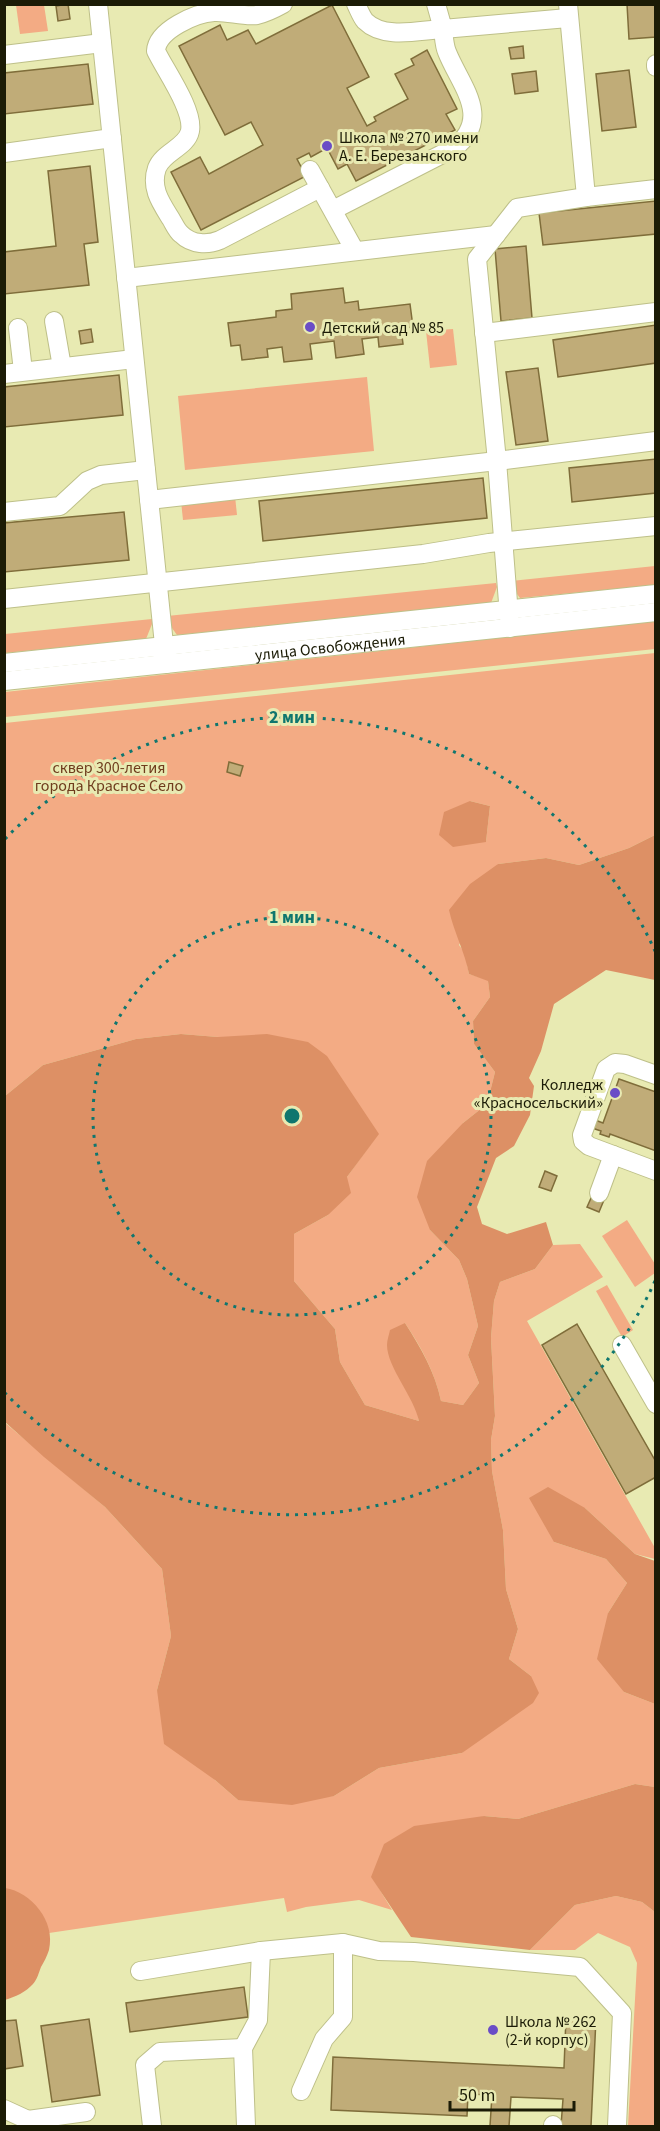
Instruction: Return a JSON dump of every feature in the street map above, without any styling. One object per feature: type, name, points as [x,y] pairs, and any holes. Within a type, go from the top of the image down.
[{"type":"street","points":[[98,4],[165,655]]},
{"type":"street","points":[[283,4],[254,15],[221,12],[198,15],[164,33],[156,43],[156,51],[185,106],[190,130],[187,139],[158,164],[154,180],[155,189],[181,234],[204,244],[220,240],[320,188]]},
{"type":"street","points":[[356,4],[364,20],[387,33],[443,29],[568,11],[586,197]]},
{"type":"street","points":[[333,210],[454,148],[467,134],[471,125],[472,105],[446,50],[436,4]]},
{"type":"street","points":[[4,55],[102,43]]},
{"type":"street","points":[[4,153],[112,138]]},
{"type":"street","points":[[310,170],[355,251]]},
{"type":"street","points":[[509,619],[497,461],[477,259],[517,208],[656,189]]},
{"type":"street","points":[[126,278],[496,235]]},
{"type":"street","points":[[484,333],[656,312]]},
{"type":"street","points":[[54,321],[62,367]]},
{"type":"street","points":[[18,328],[23,371]]},
{"type":"street","points":[[4,374],[134,359]]},
{"type":"street","points":[[149,500],[656,441]]},
{"type":"street","points":[[4,512],[60,506],[87,482],[101,475],[146,470]]},
{"type":"street","points":[[4,599],[656,526]]},
{"type":"street","name":"улица Освобождения","points":[[509,619],[656,594]]},
{"type":"street","name":"улица Освобождения","points":[[4,663],[165,655],[509,619],[656,612]]},
{"type":"street","name":"улица Освобождения","points":[[4,681],[165,655]]},
{"type":"street","points":[[656,1076],[625,1064],[615,1063],[606,1070],[582,1135],[583,1142],[589,1146],[656,1171]]},
{"type":"street","points":[[599,1193],[613,1155]]},
{"type":"street","points":[[621,1345],[653,1396]]},
{"type":"street","points":[[301,2091],[324,2039],[343,2017],[343,1943]]},
{"type":"street","points":[[140,1971],[261,1951],[343,1943],[379,1951],[580,1967],[622,2013],[617,2127]]},
{"type":"street","points":[[246,2127],[243,2048],[258,2020],[261,1951]]},
{"type":"street","points":[[152,2127],[145,2065],[160,2052],[243,2048]]},
{"type":"street","points":[[4,2109],[29,2123],[86,2112]]},
{"type":"green space","points":[[16,5],[44,5],[48,31],[20,34]]},
{"type":"green space","points":[[453,329],[457,365],[430,368],[426,331]]},
{"type":"green space","points":[[367,377],[374,451],[185,470],[178,396]]},
{"type":"green space","points":[[235,496],[237,515],[183,520],[181,501]]},
{"type":"green space","points":[[655,566],[655,585],[520,598],[511,586],[511,581]]},
{"type":"green space","points":[[496,583],[497,587],[491,603],[177,635],[167,621],[167,616]]},
{"type":"green space","points":[[152,619],[146,639],[5,653],[5,634]]},
{"type":"green space","points":[[655,621],[655,649],[5,717],[5,692]]},
{"type":"green space","name":"сквер 300-летия города Красное Село","points":[[655,653],[655,835],[629,848],[579,865],[546,858],[498,864],[459,945],[465,953],[469,974],[488,980],[490,997],[473,1021],[474,1044],[495,1072],[487,1104],[463,1123],[430,1230],[459,1260],[467,1279],[478,1326],[468,1355],[479,1383],[463,1405],[441,1401],[427,1360],[405,1323],[395,1369],[417,1409],[419,1421],[365,1405],[340,1362],[335,1329],[294,1281],[294,1234],[328,1215],[347,1177],[378,1134],[218,1037],[181,1034],[136,1039],[43,1065],[5,1096],[5,723]],"holes":[[[470,801],[490,806],[486,842]]]},
{"type":"green space","points":[[627,1220],[655,1264],[655,1273],[635,1287],[602,1236]]},
{"type":"green space","points":[[580,1244],[603,1277],[527,1321],[655,1548],[655,1559],[635,1554],[585,1508],[554,1542],[606,1559],[627,1583],[608,1613],[624,1692],[655,1704],[655,1787],[635,1784],[518,1819],[484,1816],[372,1877],[392,1910],[359,1900],[306,1907],[287,1912],[284,1898],[49,1933],[45,1920],[5,1888],[4,1422],[105,1507],[162,1569],[171,1636],[157,1690],[215,1780],[238,1800],[334,1796],[379,1768],[462,1753],[531,1676],[509,1659],[518,1629],[506,1589],[503,1530],[492,1471],[491,1440],[495,1416],[491,1338],[494,1301],[500,1282],[535,1269],[553,1245]]},
{"type":"green space","points":[[607,1285],[633,1330],[622,1337],[596,1291]]},
{"type":"green space","points":[[616,1896],[642,1902],[655,1912],[655,2126],[628,2126],[637,1963],[630,1947],[598,1933],[575,1950],[530,1950],[575,1905]]},
{"type":"shaded area","points":[[470,801],[490,806],[486,842],[453,847],[439,835],[444,812]]},
{"type":"shaded area","points":[[655,835],[655,980],[606,970],[554,1004],[541,1051],[529,1078],[534,1086],[530,1115],[514,1146],[496,1158],[477,1207],[482,1224],[507,1234],[546,1222],[553,1245],[535,1269],[500,1282],[494,1301],[491,1338],[495,1416],[491,1440],[492,1471],[503,1530],[506,1589],[518,1629],[509,1659],[531,1676],[539,1693],[533,1703],[462,1753],[379,1768],[334,1796],[292,1805],[238,1800],[215,1780],[164,1744],[157,1690],[171,1636],[162,1569],[105,1507],[5,1422],[5,1096],[43,1065],[136,1039],[181,1034],[218,1037],[267,1034],[308,1042],[327,1056],[379,1134],[347,1177],[351,1193],[328,1215],[294,1234],[294,1281],[335,1329],[340,1362],[365,1405],[419,1421],[388,1354],[387,1343],[390,1330],[405,1323],[427,1360],[441,1401],[463,1405],[479,1383],[468,1355],[478,1326],[467,1279],[459,1260],[430,1230],[417,1197],[427,1161],[463,1123],[487,1104],[495,1072],[474,1044],[473,1021],[490,997],[488,981],[469,974],[449,910],[470,884],[498,864],[546,858],[579,865],[629,848]]},
{"type":"shaded area","points":[[548,1487],[585,1508],[635,1554],[655,1561],[655,1704],[624,1692],[597,1659],[608,1613],[627,1583],[606,1559],[554,1542],[529,1498]]},
{"type":"shaded area","points":[[635,1784],[655,1787],[655,1912],[642,1902],[616,1896],[575,1905],[530,1950],[411,1937],[371,1877],[384,1844],[414,1826],[484,1816],[518,1819]]},
{"type":"shaded area","points":[[5,1888],[24,1895],[32,1902],[45,1919],[50,1939],[48,1952],[34,1982],[24,1992],[5,2000]]},
{"type":"building","points":[[68,4],[70,19],[58,21],[56,6]]},
{"type":"building","points":[[627,4],[656,4],[656,37],[629,39]]},
{"type":"building","points":[[332,5],[369,77],[347,88],[367,126],[376,121],[374,117],[408,99],[395,74],[414,65],[411,59],[427,50],[457,109],[446,114],[455,130],[356,181],[347,164],[338,169],[327,148],[311,157],[309,153],[297,159],[306,176],[201,230],[171,172],[200,157],[209,174],[263,145],[251,122],[225,135],[179,46],[220,25],[227,40],[248,30],[256,44]]},
{"type":"building","points":[[523,46],[524,58],[511,59],[509,48]]},
{"type":"building","points":[[88,64],[93,104],[4,114],[4,73]]},
{"type":"building","points":[[629,70],[636,127],[602,131],[596,74]]},
{"type":"building","points":[[536,71],[538,91],[515,94],[512,74]]},
{"type":"building","points":[[90,166],[98,242],[84,244],[89,285],[4,294],[4,252],[56,246],[48,171]]},
{"type":"building","points":[[656,201],[656,234],[543,245],[539,213]]},
{"type":"building","points":[[526,246],[532,318],[501,321],[495,249]]},
{"type":"building","points":[[343,288],[345,303],[358,301],[359,310],[410,304],[413,327],[401,328],[403,344],[379,347],[378,337],[362,339],[364,354],[336,358],[334,341],[310,344],[312,359],[284,362],[282,347],[267,349],[268,357],[242,360],[240,345],[231,346],[228,323],[276,317],[276,311],[292,309],[291,294]]},
{"type":"building","points":[[656,325],[656,363],[558,377],[553,340]]},
{"type":"building","points":[[91,329],[93,342],[81,344],[79,331]]},
{"type":"building","points":[[538,368],[548,441],[516,445],[506,372]]},
{"type":"building","points":[[119,375],[123,415],[4,427],[4,387]]},
{"type":"building","points":[[656,459],[656,493],[572,502],[569,468]]},
{"type":"building","points":[[483,478],[487,518],[263,541],[259,501]]},
{"type":"building","points":[[124,512],[129,560],[4,572],[4,523]]},
{"type":"building","points":[[229,762],[243,766],[240,776],[227,772]]},
{"type":"building","points":[[619,1079],[656,1092],[656,1151],[610,1134],[609,1137],[600,1134],[601,1131],[592,1128],[595,1120],[603,1123]]},
{"type":"building","points":[[545,1171],[557,1176],[551,1191],[539,1187]]},
{"type":"building","points":[[592,1196],[604,1200],[599,1212],[587,1207]]},
{"type":"building","points":[[577,1324],[656,1462],[656,1477],[626,1494],[542,1345]]},
{"type":"building","points":[[244,1987],[248,2017],[130,2032],[126,2003]]},
{"type":"building","points":[[566,2017],[596,2018],[591,2126],[561,2126],[563,2099],[511,2097],[509,2126],[490,2126],[492,2095],[468,2094],[467,2116],[331,2110],[333,2057],[564,2068]]},
{"type":"building","points":[[89,2019],[100,2095],[52,2102],[41,2026]]},
{"type":"building","points":[[16,2020],[23,2066],[4,2069],[4,2021]]},
{"type":"place","name":"Школа № 270 имени А. Е. Березанского","points":[[327,146]]},
{"type":"place","name":"Детский сад № 85","points":[[310,327]]},
{"type":"place","name":"Колледж «Красносельский»","points":[[615,1093]]},
{"type":"place","name":"Школа № 262 (2-й корпус)","points":[[493,2030]]}]
